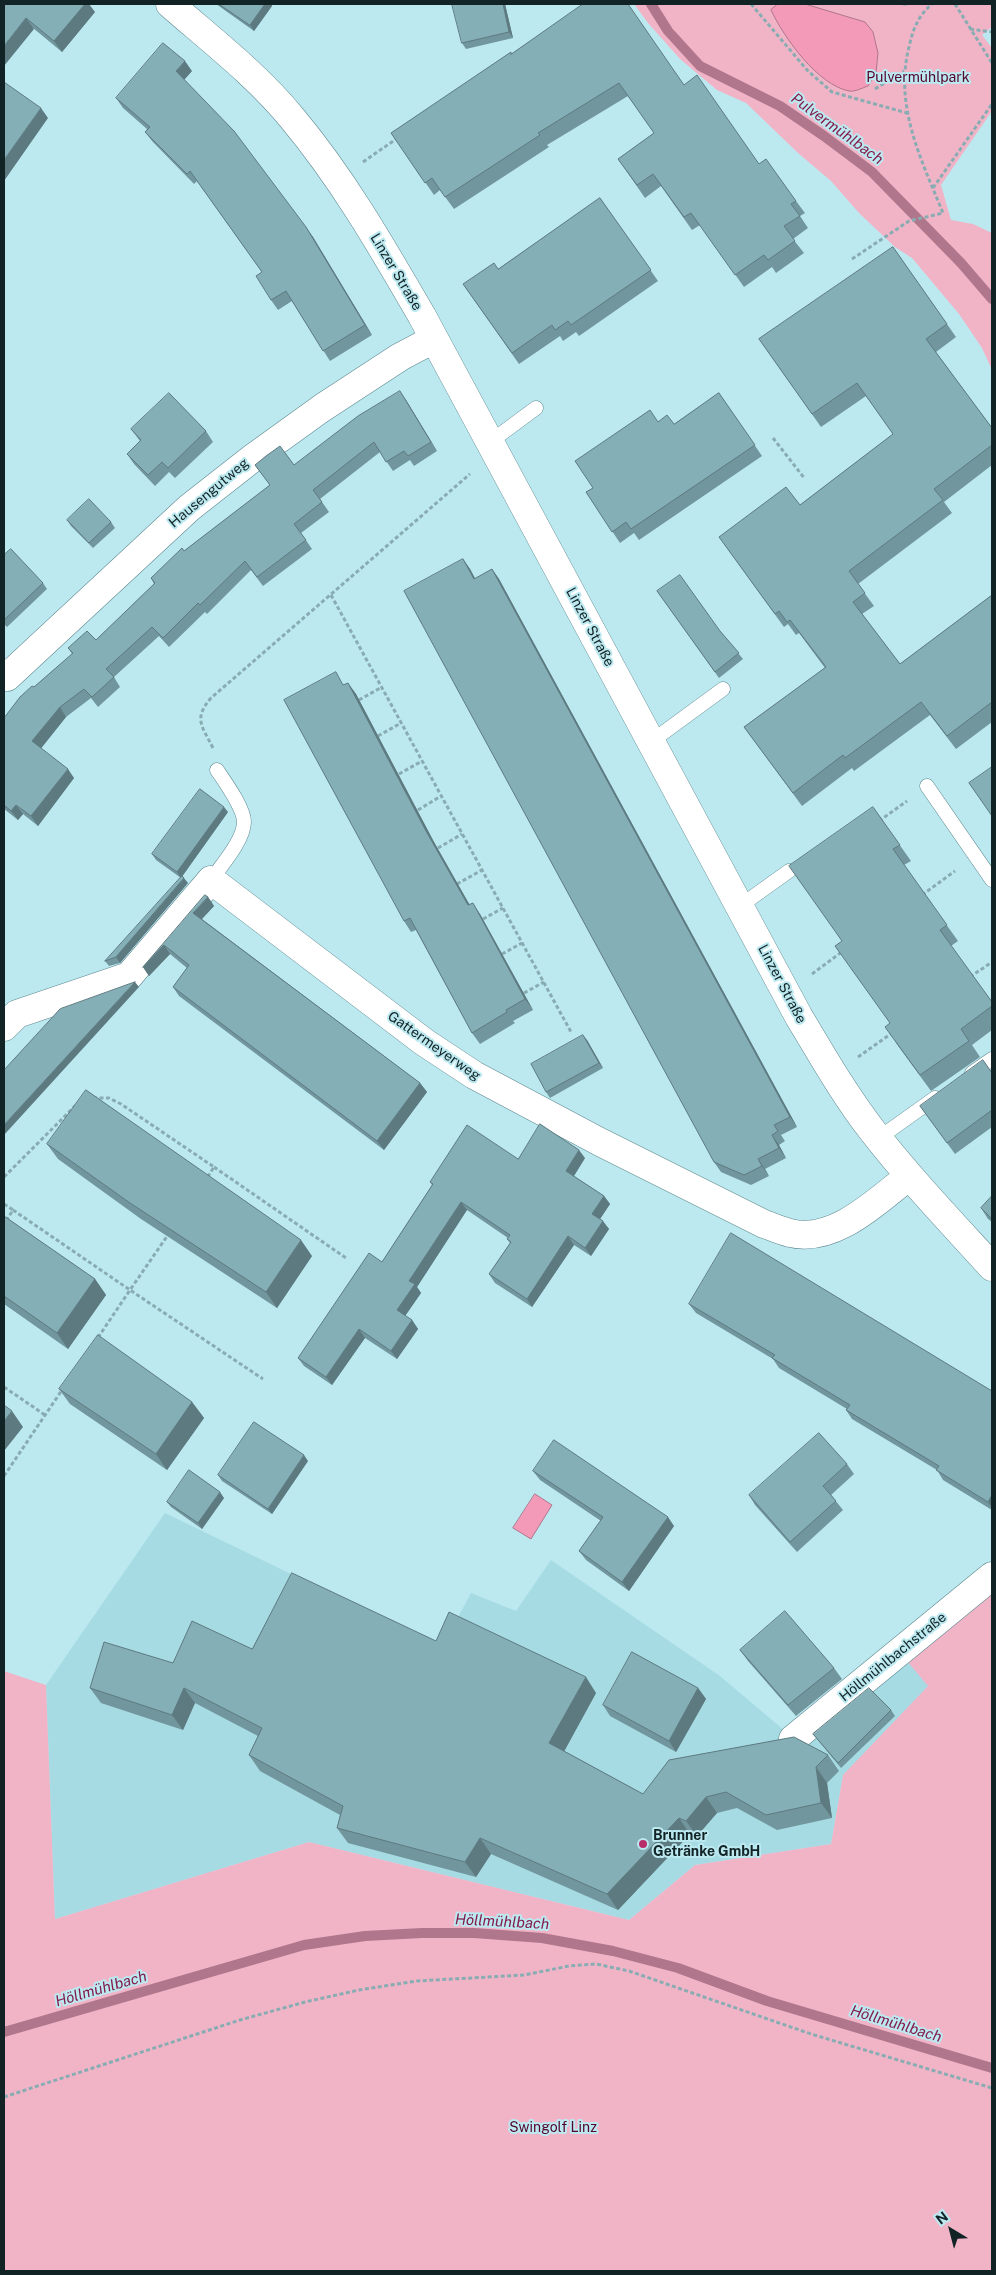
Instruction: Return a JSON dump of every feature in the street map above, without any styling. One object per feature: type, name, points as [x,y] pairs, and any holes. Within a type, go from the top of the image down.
[{"type":"street","name":"Linzer Straße","points":[[170,4],[252,76],[291,116],[331,168],[374,234],[490,442],[799,1017],[833,1074],[878,1138],[909,1176],[992,1267]]},
{"type":"street","name":"Hausengutweg","points":[[7,677],[189,508],[254,456],[392,362],[434,339]]},
{"type":"street","points":[[4,1027],[17,1014],[129,976],[211,880]]},
{"type":"street","name":"Gattermeyerweg","points":[[211,880],[424,1042],[474,1075],[600,1142],[764,1224],[792,1234],[825,1233],[843,1225],[874,1205],[909,1176]]},
{"type":"street","name":"Höllmühlbachstraße","points":[[794,1739],[992,1576]]},
{"type":"lane","points":[[490,442],[536,408]]},
{"type":"lane","points":[[652,741],[723,690]]},
{"type":"lane","points":[[211,880],[240,837],[244,822],[240,809],[217,770]]},
{"type":"lane","points":[[927,786],[992,880]]},
{"type":"lane","points":[[740,906],[790,871]]},
{"type":"lane","points":[[960,1081],[992,1059]]},
{"type":"lane","points":[[878,1138],[944,1093]]},
{"type":"path","points":[[751,4],[808,71],[832,92],[907,113]]},
{"type":"path","points":[[852,259],[909,221],[943,213],[915,144],[907,113],[904,71],[904,64],[917,20],[932,4]]},
{"type":"path","points":[[955,4],[992,63]]},
{"type":"path","points":[[970,29],[992,32]]},
{"type":"path","points":[[875,88],[904,71]]},
{"type":"path","points":[[933,188],[992,104]]},
{"type":"path","points":[[360,164],[400,136]]},
{"type":"path","points":[[773,438],[805,479]]},
{"type":"path","points":[[217,770],[216,753],[200,720],[202,710],[211,698],[472,472]]},
{"type":"path","points":[[331,595],[571,1032]]},
{"type":"path","points":[[359,700],[382,687]]},
{"type":"path","points":[[378,736],[401,723]]},
{"type":"path","points":[[399,774],[422,761]]},
{"type":"path","points":[[871,827],[927,786]]},
{"type":"path","points":[[418,810],[441,796]]},
{"type":"path","points":[[438,848],[462,834]]},
{"type":"path","points":[[920,897],[976,856]]},
{"type":"path","points":[[458,884],[482,870]]},
{"type":"path","points":[[483,919],[503,908]]},
{"type":"path","points":[[502,954],[522,943]]},
{"type":"path","points":[[807,977],[847,948]]},
{"type":"path","points":[[968,979],[992,962]]},
{"type":"path","points":[[524,993],[544,982]]},
{"type":"path","points":[[854,1059],[895,1030]]},
{"type":"path","points":[[88,1100],[109,1098],[121,1104],[346,1258]]},
{"type":"path","points":[[4,1177],[81,1101]]},
{"type":"path","points":[[203,1184],[214,1167]]},
{"type":"path","points":[[4,1204],[263,1379]]},
{"type":"path","points":[[4,1224],[13,1210]]},
{"type":"path","points":[[93,1344],[175,1224]]},
{"type":"path","points":[[4,1476],[67,1383]]},
{"type":"path","points":[[4,1387],[45,1414]]},
{"type":"path","points":[[4,2098],[231,2023],[305,2002],[358,1990],[418,1982],[524,1975],[569,1966],[596,1964],[646,1976],[810,2034],[992,2088]]},
{"type":"shaded area","points":[[778,4],[805,4],[865,22],[873,32],[878,53],[876,73],[868,86],[849,91],[837,87],[814,70],[784,34],[771,10]]},
{"type":"shaded area","points":[[535,1494],[552,1505],[531,1539],[513,1528]]},
{"type":"shaded area","points":[[165,1513],[442,1647],[471,1593],[516,1611],[551,1560],[720,1676],[805,1748],[907,1661],[992,1722],[843,1775],[831,1844],[695,1865],[629,1920],[309,1842],[55,1919],[46,1685]]},
{"type":"green space","name":"Pulvermühlpark","points":[[634,4],[992,4],[992,27],[982,35],[992,48],[992,111],[941,185],[951,220],[973,224],[992,233],[992,370],[982,348],[959,314],[912,258],[895,247],[859,213],[831,181],[798,153],[746,103],[717,90],[680,59]]},
{"type":"green space","name":"Swingolf Linz","points":[[992,1589],[992,2271],[4,2271],[4,1671],[46,1685],[55,1919],[309,1842],[629,1920],[695,1865],[831,1844],[843,1775],[928,1686],[907,1661]]},
{"type":"building","points":[[4,4],[85,4],[54,41],[26,18],[4,46]]},
{"type":"building","points":[[219,4],[265,4],[250,25]]},
{"type":"building","points":[[452,4],[503,4],[509,32],[462,43]]},
{"type":"building","points":[[583,4],[628,4],[684,85],[697,75],[759,164],[766,159],[796,201],[791,204],[800,216],[784,226],[795,241],[768,260],[764,255],[735,275],[691,213],[684,217],[653,174],[637,185],[618,159],[654,133],[619,83],[538,133],[540,135],[445,197],[432,178],[425,183],[391,133]]},
{"type":"building","points":[[163,43],[185,61],[176,71],[234,131],[306,227],[365,325],[323,351],[286,291],[271,300],[256,276],[262,272],[190,171],[187,174],[145,132],[150,127],[116,98]]},
{"type":"building","points":[[4,82],[41,108],[4,160]]},
{"type":"building","points":[[600,198],[651,270],[571,325],[568,321],[555,330],[552,325],[512,353],[463,284],[494,263],[498,269]]},
{"type":"building","points":[[893,247],[947,324],[926,339],[992,428],[992,445],[934,489],[943,500],[849,571],[865,593],[853,602],[900,664],[992,595],[992,702],[947,736],[921,702],[845,758],[843,755],[793,793],[744,727],[826,667],[790,620],[787,622],[779,611],[775,614],[719,537],[786,487],[800,505],[893,434],[857,383],[812,414],[759,339]]},
{"type":"building","points":[[400,391],[431,442],[408,456],[404,451],[386,462],[374,442],[313,490],[322,502],[294,524],[306,540],[257,577],[245,561],[200,605],[198,603],[163,638],[152,627],[106,669],[114,677],[92,697],[84,689],[60,707],[32,741],[68,769],[31,816],[16,805],[11,811],[4,805],[4,718],[20,697],[73,653],[68,648],[87,631],[96,640],[155,583],[151,578],[182,548],[184,551],[270,485],[255,465],[266,456],[280,446],[294,465],[358,416]]},
{"type":"building","points":[[169,393],[206,431],[168,468],[162,462],[148,475],[127,454],[141,440],[131,429]]},
{"type":"building","points":[[719,393],[755,445],[631,529],[626,522],[612,532],[586,492],[593,488],[575,461],[650,410],[658,422],[667,415],[674,424]]},
{"type":"building","points":[[89,499],[111,522],[89,543],[67,520]]},
{"type":"building","points":[[11,549],[43,583],[4,620],[4,555]]},
{"type":"building","points":[[463,559],[474,579],[492,569],[790,1117],[774,1125],[778,1131],[772,1135],[779,1148],[758,1159],[762,1166],[744,1175],[714,1162],[404,591]]},
{"type":"building","points":[[680,575],[720,631],[739,653],[715,672],[657,591]]},
{"type":"building","points":[[336,672],[343,685],[348,683],[426,831],[468,905],[473,903],[525,999],[472,1033],[410,918],[404,921],[284,700]]},
{"type":"building","points":[[992,767],[992,816],[969,783]]},
{"type":"building","points":[[200,789],[224,807],[177,872],[152,854]]},
{"type":"building","points":[[873,807],[900,845],[893,849],[947,925],[940,930],[992,1002],[992,1006],[961,1029],[969,1041],[920,1075],[885,1027],[890,1023],[835,946],[842,941],[789,866]]},
{"type":"building","points":[[182,876],[184,878],[116,957],[105,961]]},
{"type":"building","points":[[205,895],[208,897],[193,913],[420,1083],[377,1141],[173,987],[189,965],[164,945],[143,967]]},
{"type":"building","points":[[135,982],[4,1125],[4,1070],[60,1009]]},
{"type":"building","points":[[583,1035],[599,1063],[546,1092],[531,1064]]},
{"type":"building","points":[[983,1060],[992,1073],[992,1110],[947,1143],[920,1106]]},
{"type":"building","points":[[86,1090],[301,1240],[266,1292],[130,1203],[47,1144]]},
{"type":"building","points":[[540,1124],[579,1150],[566,1171],[604,1196],[592,1214],[603,1221],[585,1248],[568,1236],[527,1299],[489,1274],[511,1242],[507,1239],[510,1235],[461,1202],[409,1281],[415,1284],[397,1310],[412,1320],[391,1351],[359,1329],[326,1377],[298,1358],[369,1253],[382,1262],[433,1184],[430,1182],[467,1125],[518,1159]]},
{"type":"building","points":[[992,1196],[992,1219],[981,1208]]},
{"type":"building","points":[[4,1216],[95,1279],[57,1333],[4,1296]]},
{"type":"building","points":[[731,1233],[992,1391],[992,1495],[988,1502],[936,1470],[939,1466],[846,1410],[850,1405],[772,1358],[775,1355],[689,1304]]},
{"type":"building","points":[[98,1335],[192,1402],[156,1454],[59,1389]]},
{"type":"building","points":[[4,1405],[12,1411],[4,1421]]},
{"type":"building","points":[[254,1422],[304,1455],[268,1509],[218,1475]]},
{"type":"building","points":[[819,1433],[847,1464],[823,1486],[836,1501],[790,1542],[749,1495]]},
{"type":"building","points":[[554,1440],[668,1517],[622,1582],[579,1551],[603,1517],[533,1471]]},
{"type":"building","points":[[189,1470],[220,1492],[198,1523],[167,1502]]},
{"type":"building","points":[[292,1573],[436,1641],[449,1612],[586,1677],[549,1743],[643,1794],[669,1760],[794,1737],[828,1755],[816,1767],[821,1803],[766,1815],[726,1792],[706,1797],[686,1821],[679,1818],[607,1894],[480,1838],[465,1862],[337,1828],[343,1806],[249,1755],[262,1728],[184,1688],[172,1715],[90,1688],[104,1642],[173,1663],[192,1621],[252,1649]]},
{"type":"building","points":[[785,1611],[834,1668],[788,1705],[740,1650]]},
{"type":"building","points":[[632,1652],[698,1688],[669,1741],[603,1705]]},
{"type":"building","points":[[869,1688],[891,1710],[838,1763],[813,1734]]},
{"type":"waterway","name":"Pulvermühlbach","points":[[651,4],[668,31],[700,66],[780,106],[872,172],[961,263],[992,299]]},
{"type":"waterway","name":"Höllmühlbach","points":[[4,2032],[304,1945],[365,1936],[474,1933],[542,1938],[613,1951],[678,1968],[767,2001],[992,2068]]},
{"type":"place","name":"Brunner Getränke GmbH","points":[[643,1844]]}]
